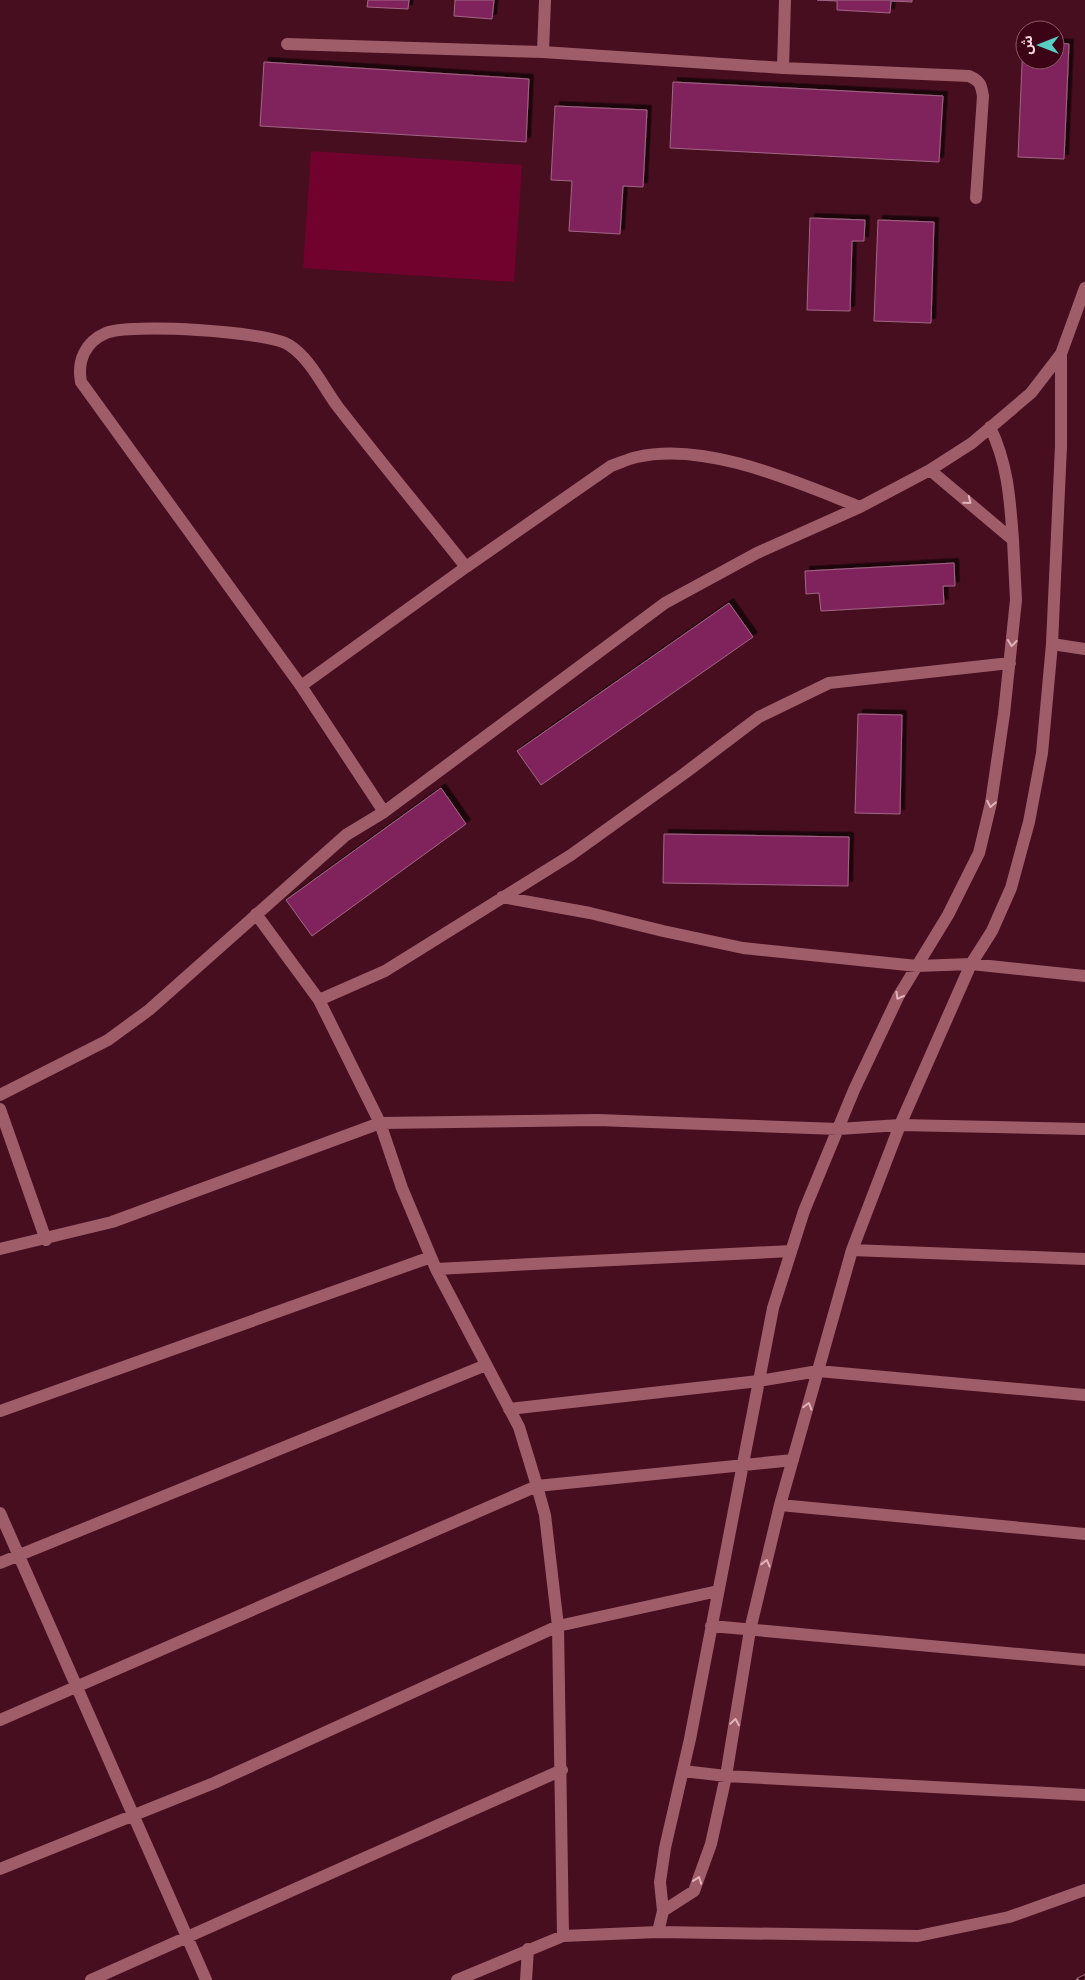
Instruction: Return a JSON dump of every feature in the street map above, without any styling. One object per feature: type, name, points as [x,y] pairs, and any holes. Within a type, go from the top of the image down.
[{"type":"street","points":[[543,52],[545,0]]},
{"type":"street","points":[[783,68],[785,0]]},
{"type":"street","points":[[287,44],[543,52],[783,68],[950,75],[978,80],[983,96],[976,198]]},
{"type":"street","points":[[0,1095],[115,1035],[149,1010],[346,834],[384,812],[665,603],[757,554],[860,507],[930,470],[972,443],[1031,393],[1061,354],[1079,322],[1085,288]]},
{"type":"street","points":[[384,812],[301,686],[81,382],[78,370],[82,355],[92,342],[119,328],[237,333],[265,337],[288,344],[299,353],[337,406],[466,567]]},
{"type":"street","points":[[663,1911],[694,1891],[711,1844],[726,1776],[750,1630],[780,1505],[852,1250],[900,1125],[971,964],[992,931],[1011,888],[1029,822],[1042,753],[1052,644],[1061,446],[1061,354]]},
{"type":"street","points":[[658,1932],[663,1911],[660,1882],[773,1308],[804,1211],[838,1129],[898,997],[948,915],[979,853],[991,803],[1010,663],[1016,600],[1010,488],[1000,447],[990,427]]},
{"type":"street","points":[[301,686],[466,567],[612,466],[637,457],[659,454],[702,456],[771,472],[860,507]]},
{"type":"street","points":[[930,470],[1013,540]]},
{"type":"street","points":[[1052,644],[1085,649]]},
{"type":"street","points":[[319,1000],[384,971],[571,855],[759,717],[829,683],[1010,663]]},
{"type":"street","points":[[502,897],[590,913],[744,948],[917,966],[971,964],[1085,976]]},
{"type":"street","points":[[256,914],[319,1000],[380,1123],[402,1188],[434,1263],[519,1427],[545,1515],[558,1626],[562,1770],[563,1936]]},
{"type":"street","points":[[0,1110],[46,1240]]},
{"type":"street","points":[[0,1250],[112,1222],[380,1123],[598,1120],[838,1129],[900,1125],[1085,1129]]},
{"type":"street","points":[[852,1250],[1085,1259]]},
{"type":"street","points":[[0,1411],[434,1263],[791,1251]]},
{"type":"street","points":[[0,1563],[486,1365]]},
{"type":"street","points":[[509,1409],[759,1381],[818,1371],[1085,1395]]},
{"type":"street","points":[[0,1720],[536,1486],[793,1460]]},
{"type":"street","points":[[780,1505],[1085,1534]]},
{"type":"street","points":[[0,1514],[20,1554],[75,1688],[206,1980]]},
{"type":"street","points":[[0,1869],[214,1783],[558,1626],[718,1591]]},
{"type":"street","points":[[711,1626],[1085,1660]]},
{"type":"street","points":[[91,1980],[562,1770]]},
{"type":"street","points":[[683,1771],[726,1776],[1085,1795]]},
{"type":"street","points":[[457,1980],[563,1936],[658,1932],[918,1936],[1009,1917],[1085,1890]]},
{"type":"street","points":[[526,1980],[528,1949]]},
{"type":"shaded area","points":[[311,151],[522,165],[514,282],[303,268]]},
{"type":"building","points":[[368,0],[409,0],[408,9],[367,7]]},
{"type":"building","points":[[455,0],[494,0],[492,19],[454,16]]},
{"type":"building","points":[[817,0],[912,0],[912,2],[891,1],[890,13],[837,10],[837,1]]},
{"type":"building","points":[[1065,44],[1069,44],[1064,159],[1018,157],[1022,70],[1065,70]]},
{"type":"building","points":[[264,62],[529,79],[526,142],[260,126]]},
{"type":"building","points":[[673,82],[943,96],[939,162],[670,148]]},
{"type":"building","points":[[555,106],[647,110],[643,187],[623,186],[620,234],[569,231],[572,181],[551,180]]},
{"type":"building","points":[[810,218],[865,220],[864,241],[852,241],[850,311],[807,310]]},
{"type":"building","points":[[878,220],[934,222],[931,323],[874,321]]},
{"type":"building","points":[[954,563],[955,586],[943,586],[944,604],[821,611],[819,593],[806,594],[805,571]]},
{"type":"building","points":[[729,603],[753,637],[541,785],[517,751]]},
{"type":"building","points":[[858,714],[902,715],[900,814],[855,813]]},
{"type":"building","points":[[441,788],[466,824],[312,936],[286,900]]},
{"type":"building","points":[[664,834],[849,837],[848,886],[663,883]]},
{"type":"railway","points":[[1079,1980],[1085,1977]]}]
